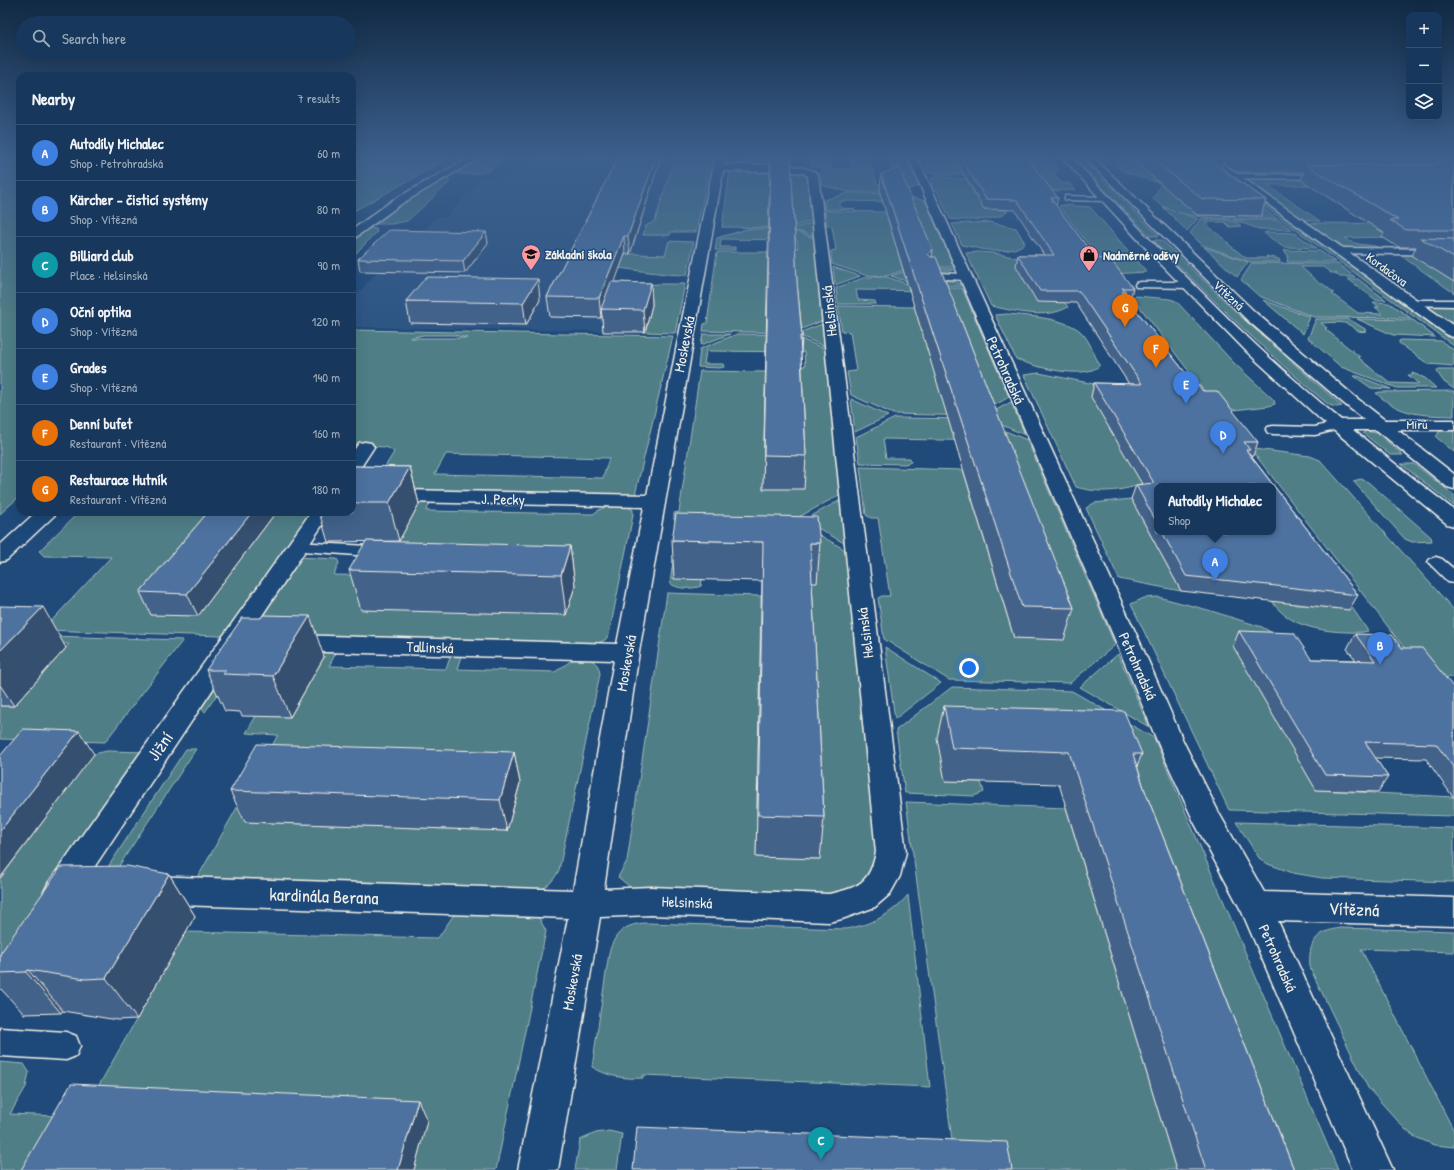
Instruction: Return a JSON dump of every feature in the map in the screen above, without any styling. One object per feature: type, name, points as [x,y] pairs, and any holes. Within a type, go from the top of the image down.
[{"type":"street","points":[[356,232],[384,212]]},
{"type":"street","name":"Moskevská","points":[[538,1170],[586,904],[627,652],[709,212]]},
{"type":"street","name":"Helsinská","points":[[586,904],[651,901],[830,908],[846,905],[862,899],[875,890],[885,879],[890,866],[891,852],[817,212]]},
{"type":"street","name":"Petrohradská","points":[[936,212],[1131,650],[1171,744],[1209,822],[1255,906],[1373,1170]]},
{"type":"street","name":"Vítězná","points":[[1117,212],[1253,350],[1338,425],[1454,520]]},
{"type":"street","name":"Vítězná","points":[[1144,212],[1251,316],[1380,424],[1454,483]]},
{"type":"street","name":"Kordačova","points":[[1284,212],[1454,333]]},
{"type":"street","points":[[1338,425],[1380,424]]},
{"type":"street","name":"Míru","points":[[1380,424],[1454,425]]},
{"type":"street","points":[[356,460],[365,447]]},
{"type":"street","name":"J. Pecky","points":[[356,495],[654,501]]},
{"type":"street","points":[[0,556],[44,516]]},
{"type":"street","name":"Jižní","points":[[92,889],[54,901],[253,642],[296,547],[318,516]]},
{"type":"street","name":"Tallinská","points":[[253,642],[627,652]]},
{"type":"street","name":"kardinála Berana","points":[[122,890],[586,904]]},
{"type":"street","name":"Vítězná","points":[[1255,906],[1454,912]]},
{"type":"lane","points":[[1339,251],[1454,252]]},
{"type":"lane","points":[[932,276],[965,277]]},
{"type":"lane","points":[[1140,285],[1188,285]]},
{"type":"lane","points":[[1410,303],[1454,303]]},
{"type":"lane","points":[[1273,430],[1315,431],[1338,425]]},
{"type":"lane","points":[[296,547],[369,551]]},
{"type":"lane","points":[[1436,562],[1454,578]]},
{"type":"lane","points":[[0,1042],[66,1046]]},
{"type":"shaded area","points":[[452,212],[658,212],[655,221],[646,226],[643,234],[670,235],[665,255],[609,253],[617,274],[615,282],[597,282],[645,332],[356,327],[356,295],[396,252],[422,232],[436,217],[447,217]]},
{"type":"green space","points":[[0,212],[16,212],[16,500],[0,514]]},
{"type":"green space","points":[[390,212],[417,212],[407,221],[392,224],[375,224]]},
{"type":"green space","points":[[658,212],[700,212],[696,232],[671,232],[670,235],[643,235],[646,226],[655,221]]},
{"type":"green space","points":[[724,212],[769,212],[769,218],[792,219],[792,212],[813,212],[814,220],[788,228],[722,227]]},
{"type":"green space","points":[[825,212],[930,212],[954,267],[911,267],[887,276],[865,275],[832,264],[831,251],[836,250],[832,227],[827,226]]},
{"type":"green space","points":[[947,212],[1007,212],[1002,215],[988,219],[950,219]]},
{"type":"green space","points":[[1063,212],[1094,212],[1147,272],[1111,274]]},
{"type":"green space","points":[[1126,212],[1135,212],[1159,236],[1150,236]]},
{"type":"green space","points":[[1168,212],[1176,212],[1198,219],[1187,231]]},
{"type":"green space","points":[[1176,212],[1267,212],[1277,219],[1212,218]]},
{"type":"green space","points":[[1271,212],[1276,212],[1454,340],[1454,346]]},
{"type":"green space","points":[[1291,212],[1306,212],[1320,221],[1303,220]]},
{"type":"green space","points":[[1201,219],[1222,219],[1237,223],[1241,226],[1230,227],[1225,222],[1205,222],[1229,243],[1227,243],[1246,258],[1268,258],[1266,256],[1279,259],[1280,262],[1250,262],[1202,245],[1190,233]]},
{"type":"green space","points":[[1233,220],[1279,220],[1292,230],[1259,229]]},
{"type":"green space","points":[[815,222],[816,237],[791,229]]},
{"type":"green space","points":[[989,222],[1016,228],[1025,243],[1011,250],[1003,251],[986,250],[962,245],[952,224]]},
{"type":"green space","points":[[1307,223],[1454,224],[1389,237],[1345,238],[1354,243],[1375,246],[1385,250],[1344,247]]},
{"type":"green space","points":[[369,228],[376,229],[377,232],[356,253],[356,239]]},
{"type":"green space","points":[[747,229],[788,229],[817,239],[825,320],[791,333],[703,331],[704,324],[707,323],[717,252],[768,252],[767,317],[793,248],[798,248],[797,240],[721,239],[720,247],[735,247],[735,250],[715,250],[717,238]]},
{"type":"green space","points":[[1264,233],[1295,233],[1316,248],[1283,247]]},
{"type":"green space","points":[[1153,240],[1162,240],[1239,315],[1342,406],[1336,407],[1329,405],[1283,366]]},
{"type":"green space","points":[[669,241],[694,242],[687,275],[603,267],[609,253],[665,255]]},
{"type":"green space","points":[[1204,247],[1248,262],[1237,277]]},
{"type":"green space","points":[[1284,251],[1320,251],[1335,262],[1287,262],[1288,255]]},
{"type":"green space","points":[[966,253],[994,253],[1032,261],[1068,307],[1060,311],[1040,314],[1020,312],[991,306]]},
{"type":"green space","points":[[1397,253],[1454,254],[1454,293]]},
{"type":"green space","points":[[1252,263],[1338,264],[1355,277],[1340,277],[1323,267],[1301,267],[1320,284],[1323,284],[1334,293],[1332,294],[1358,313],[1383,314],[1375,307],[1379,307],[1373,302],[1389,303],[1411,318],[1314,317],[1259,296],[1241,280]]},
{"type":"green space","points":[[833,267],[860,276],[835,285]]},
{"type":"green space","points":[[914,268],[955,269],[949,271],[930,272],[930,280],[952,281],[959,283],[962,286],[920,286],[891,276]]},
{"type":"green space","points":[[866,277],[887,277],[919,288],[962,288],[1009,397],[976,416],[893,414],[851,395],[847,372],[856,371],[850,332],[842,331],[838,306],[914,307],[942,291],[856,290],[858,300],[875,301],[876,304],[838,304],[836,288]]},
{"type":"green space","points":[[1348,279],[1358,279],[1386,300],[1376,300]]},
{"type":"green space","points":[[658,284],[685,284],[675,333],[645,332],[620,287]]},
{"type":"green space","points":[[1136,296],[1170,299],[1176,301],[1234,363],[1274,400],[1275,404],[1225,411],[1217,408],[1132,297]]},
{"type":"green space","points":[[1263,300],[1310,317],[1303,334]]},
{"type":"green space","points":[[1435,305],[1454,306],[1454,326],[1428,308]]},
{"type":"green space","points":[[1008,314],[1059,321],[1077,329],[1088,341],[1099,366],[1092,370],[1082,372],[1058,371],[1016,359],[995,315]]},
{"type":"green space","points":[[1316,319],[1349,319],[1365,329],[1366,331],[1363,332],[1344,323],[1321,323],[1327,328],[1325,329],[1390,383],[1419,384],[1408,375],[1413,375],[1412,373],[1425,378],[1436,388],[1397,388],[1341,367],[1308,338]]},
{"type":"green space","points":[[1357,319],[1413,320],[1435,337],[1393,335]]},
{"type":"green space","points":[[825,323],[828,348],[796,334]]},
{"type":"green space","points":[[356,330],[673,336],[635,495],[395,493],[377,480],[394,452],[391,449],[378,446],[359,447],[356,451]],"holes":[[[423,335],[454,335],[467,338],[410,338]],[[446,454],[609,458],[603,478],[435,474]]]},
{"type":"green space","points":[[703,334],[730,334],[701,345]]},
{"type":"green space","points":[[737,334],[791,335],[828,350],[843,493],[797,518],[710,521],[674,520],[674,513],[679,512],[700,371],[766,372],[763,488],[799,366],[805,366],[804,352],[706,351],[704,364],[724,364],[724,367],[698,367],[700,349]]},
{"type":"green space","points":[[1401,340],[1441,341],[1454,350],[1454,366],[1428,364],[1399,343]]},
{"type":"green space","points":[[1438,370],[1454,370],[1454,389],[1444,382],[1437,372]]},
{"type":"green space","points":[[1039,373],[1114,388],[1152,481],[1124,489],[1105,491],[1096,491],[1076,487],[1024,375]]},
{"type":"green space","points":[[1354,376],[1358,376],[1391,389],[1371,388]]},
{"type":"green space","points":[[1454,391],[1454,416],[1412,413],[1385,401],[1376,393],[1380,392]]},
{"type":"green space","points":[[851,399],[888,416],[855,432]]},
{"type":"green space","points":[[1011,402],[1025,435],[983,417]]},
{"type":"green space","points":[[895,418],[977,419],[1027,440],[1115,645],[1070,683],[949,680],[884,639],[878,598],[882,596],[890,596],[878,518],[871,518],[866,515],[860,467],[963,470],[1014,638],[1064,639],[998,441],[883,439],[886,458],[910,458],[911,462],[905,464],[860,463],[856,437]]},
{"type":"green space","points":[[1444,430],[1454,431],[1454,452],[1436,437],[1439,432]]},
{"type":"green space","points":[[1365,431],[1377,433],[1403,455],[1390,455],[1364,434],[1363,433]]},
{"type":"green space","points":[[1255,449],[1310,456],[1320,460],[1454,610],[1454,677],[1438,678],[1423,672],[1253,452]]},
{"type":"green space","points":[[1401,464],[1414,464],[1454,495],[1454,506]]},
{"type":"green space","points":[[1361,479],[1368,482],[1431,537],[1432,541],[1412,542],[1405,539],[1353,481]]},
{"type":"green space","points":[[844,498],[849,546],[804,520]]},
{"type":"green space","points":[[1131,499],[1181,591],[1119,579],[1086,508],[1094,503]]},
{"type":"green space","points":[[432,500],[426,511],[593,514],[612,504],[622,505],[633,510],[609,635],[605,640],[598,643],[277,637],[255,618],[296,557],[337,559],[339,563],[334,575],[379,576],[419,504],[399,505]]},
{"type":"green space","points":[[75,516],[234,516],[197,616],[273,516],[311,516],[233,628],[221,636],[43,630],[111,557],[44,556],[39,551]]},
{"type":"green space","points":[[797,522],[849,552],[878,862],[861,886],[839,896],[641,891],[630,887],[618,877],[627,861],[667,593],[761,596],[756,857],[819,859],[808,583],[816,582],[815,556],[702,580],[701,586],[694,588],[681,588],[670,583],[675,546]]},
{"type":"green space","points":[[1158,597],[1208,610],[1262,627],[1276,635],[1316,790],[1454,797],[1454,816],[1229,810],[1131,604],[1144,598]]},
{"type":"green space","points":[[1272,601],[1293,602],[1295,605],[1349,603],[1368,631],[1336,631],[1305,626],[1295,622],[1287,616]]},
{"type":"green space","points":[[16,635],[183,640],[105,742],[0,739],[0,706],[14,706],[69,644],[8,642]]},
{"type":"green space","points":[[885,647],[941,683],[895,719]]},
{"type":"green space","points":[[263,648],[338,649],[329,666],[446,669],[452,652],[462,653],[457,669],[555,672],[578,656],[596,663],[600,674],[559,870],[553,880],[541,890],[525,895],[195,882],[278,735],[246,733],[256,716],[290,717],[324,657],[279,656],[277,659],[241,659],[205,712],[203,711],[200,700],[219,673],[232,660],[250,651]],"holes":[[[271,774],[520,783],[507,831],[246,822]]]},
{"type":"green space","points":[[1118,654],[1149,727],[1080,687]]},
{"type":"green space","points":[[952,687],[1072,691],[1154,738],[1338,1170],[1258,1170],[1113,744],[945,781],[981,782],[984,792],[974,796],[905,793],[896,730]]},
{"type":"green space","points":[[186,749],[196,749],[113,875],[106,870]]},
{"type":"green space","points":[[107,751],[147,752],[0,964],[0,879],[94,754]]},
{"type":"green space","points":[[906,802],[1066,808],[1176,1170],[1008,1170],[953,1147]]},
{"type":"green space","points":[[1236,822],[1454,828],[1454,882],[1322,878],[1293,873],[1268,864],[1259,858]]},
{"type":"green space","points":[[908,895],[930,1087],[643,1075],[643,1078],[629,1078],[617,1077],[592,1067],[609,953],[614,940],[622,930],[627,927],[646,923],[845,929],[863,925],[880,918],[895,908]]},
{"type":"green space","points":[[457,910],[530,913],[539,918],[546,931],[496,1170],[414,1170],[427,1121],[55,1170],[0,1170],[0,1062],[24,1064],[29,1072],[26,1087],[10,1114],[81,1117],[186,932],[438,938]]},
{"type":"green space","points":[[1340,928],[1454,931],[1454,952],[1361,949],[1454,1131],[1454,1147],[1435,1145],[1415,1137],[1405,1129],[1368,1088],[1310,968],[1310,952],[1315,940],[1324,932]]},
{"type":"green space","points":[[609,1131],[622,1134],[617,1170],[575,1170],[580,1140],[596,1133]]},
{"type":"building","points":[[590,212],[637,212],[628,236],[624,236],[599,298],[547,297]]},
{"type":"building","points":[[770,212],[794,212],[797,282],[802,336],[800,336],[806,456],[764,455]]},
{"type":"building","points":[[893,212],[917,212],[933,250],[928,254],[931,257],[936,257],[1074,608],[1022,607]]},
{"type":"building","points":[[1025,212],[1061,212],[1094,256],[1097,256],[1099,259],[1110,259],[1133,288],[1122,288],[1126,292],[1122,292],[1195,385],[1198,385],[1203,391],[1217,391],[1258,442],[1244,442],[1250,450],[1246,450],[1271,483],[1154,483],[1094,383],[1142,384],[1079,291],[1040,291],[1018,255],[1054,255]]},
{"type":"building","points":[[1384,212],[1454,212],[1454,230],[1406,230],[1390,220],[1398,220]]},
{"type":"building","points":[[389,230],[486,232],[463,261],[358,259]]},
{"type":"building","points":[[1420,238],[1454,239],[1454,258]]},
{"type":"building","points":[[426,277],[538,279],[523,303],[406,301]]},
{"type":"building","points":[[611,282],[651,283],[643,310],[601,309]]},
{"type":"building","points":[[356,466],[410,467],[389,503],[356,503]]},
{"type":"building","points":[[1154,483],[1154,518],[1136,485]]},
{"type":"building","points":[[1276,489],[1358,595],[1186,576],[1164,535],[1276,535]]},
{"type":"building","points":[[676,514],[817,517],[820,543],[810,543],[824,817],[758,815],[763,542],[672,540]]},
{"type":"building","points":[[205,516],[249,516],[187,594],[140,592]]},
{"type":"building","points":[[366,541],[570,546],[561,575],[349,570]]},
{"type":"building","points":[[0,606],[43,607],[0,651]]},
{"type":"building","points":[[263,615],[310,616],[273,676],[223,674],[226,670],[206,670],[242,618],[261,618]]},
{"type":"building","points":[[1239,631],[1294,633],[1311,659],[1375,661],[1355,634],[1392,635],[1402,648],[1422,648],[1454,688],[1454,768],[1436,744],[1365,742],[1388,777],[1325,775]]},
{"type":"building","points":[[944,706],[1124,711],[1142,754],[1133,754],[1145,791],[1294,1170],[1206,1170],[1069,752],[952,748]]},
{"type":"building","points":[[23,729],[79,731],[0,831],[0,756]]},
{"type":"building","points":[[257,744],[514,752],[500,800],[230,791]]},
{"type":"building","points":[[127,866],[169,874],[106,978],[85,979],[28,970],[26,972],[0,973],[0,954],[61,867]]},
{"type":"building","points":[[71,1084],[418,1100],[398,1170],[21,1170]]},
{"type":"building","points":[[637,1127],[1007,1142],[1012,1170],[633,1170]]},
{"type":"place","name":"Základní škola","points":[[531,271]]},
{"type":"place","name":"Nadměrné oděvy","points":[[1089,272]]},
{"type":"place","name":"Restaurace Hutník","points":[[1125,327]]},
{"type":"place","name":"Denní bufet","points":[[1156,368]]},
{"type":"place","name":"Grades","points":[[1186,404]]},
{"type":"place","name":"Oční optika","points":[[1223,454]]},
{"type":"place","name":"Autodíly Michalec","points":[[1215,581]]},
{"type":"place","name":"Kärcher - čisticí systémy","points":[[1380,665]]},
{"type":"place","name":"Billiard club","points":[[821,1160]]}]
